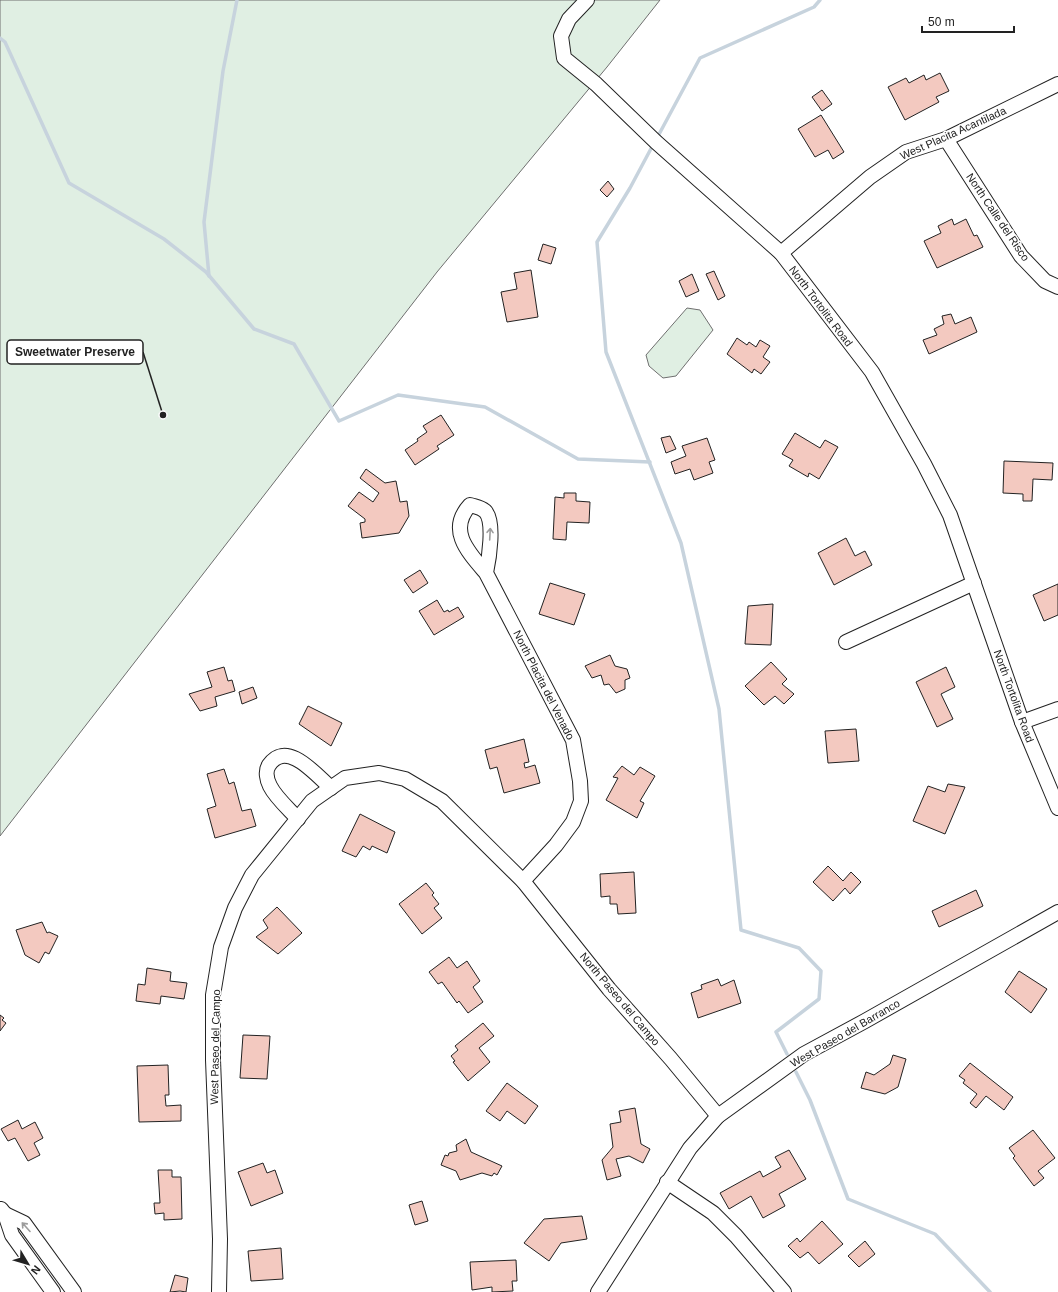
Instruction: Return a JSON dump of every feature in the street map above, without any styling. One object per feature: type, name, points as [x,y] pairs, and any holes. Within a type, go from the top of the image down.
[{"type":"street","name":"North Tortolita Road","points":[[587,0],[569,18],[561,36],[564,58],[596,84],[656,142],[781,253],[872,372],[924,464],[950,515],[1022,722],[1058,808]]},
{"type":"street","name":"West Placita Acantilada","points":[[781,253],[870,177],[906,152],[946,138],[1058,84]]},
{"type":"street","name":"North Calle del Risco","points":[[946,138],[1021,256],[1045,281],[1058,286]]},
{"type":"street","name":"North Placita del Venado","points":[[486,572],[573,740],[580,781],[581,801],[573,822],[556,845],[523,881]]},
{"type":"street","points":[[846,642],[974,583]]},
{"type":"street","points":[[1022,722],[1058,709]]},
{"type":"street","points":[[298,819],[270,786],[266,774],[269,766],[277,758],[284,755],[298,759],[331,788]]},
{"type":"street","name":"West Paseo del Campo","points":[[219,1292],[220,1238],[213,1060],[214,995],[221,947],[235,908],[252,875],[312,801],[345,778],[379,772],[405,780],[442,801],[523,881]]},
{"type":"street","name":"North Paseo del Campo","points":[[523,881],[609,989],[671,1059],[718,1116]]},
{"type":"street","name":"West Paseo del Barranco","points":[[598,1292],[690,1148],[718,1116],[804,1054],[1058,912]]},
{"type":"street","points":[[667,1182],[713,1213],[736,1236],[784,1292]]},
{"type":"street","points":[[2,1211],[12,1235],[53,1292]]},
{"type":"street","points":[[2,1211],[24,1223],[74,1292]]},
{"type":"green space","points":[[0,0],[660,0],[607,67],[437,272],[0,836]]},
{"type":"green space","points":[[687,308],[700,310],[713,330],[676,376],[663,378],[649,366],[646,355]]},
{"type":"building","points":[[940,73],[949,91],[936,97],[939,102],[905,120],[888,87],[906,78],[909,83],[924,75],[926,80]]},
{"type":"building","points":[[822,90],[832,104],[822,111],[812,97]]},
{"type":"building","points":[[821,115],[844,152],[833,159],[828,150],[815,157],[798,129]]},
{"type":"building","points":[[608,181],[614,189],[607,197],[600,190]]},
{"type":"building","points":[[952,219],[954,225],[966,219],[974,236],[977,235],[983,247],[937,268],[924,241],[941,233],[938,226]]},
{"type":"building","points":[[543,244],[556,248],[551,264],[538,260]]},
{"type":"building","points":[[531,270],[538,317],[507,322],[501,292],[517,289],[514,273]]},
{"type":"building","points":[[714,271],[725,296],[718,300],[706,274]]},
{"type":"building","points":[[692,274],[699,291],[686,297],[679,281]]},
{"type":"building","points":[[951,314],[955,324],[971,317],[977,332],[929,354],[923,340],[937,335],[934,329],[944,324],[942,316]]},
{"type":"building","points":[[737,338],[747,345],[749,342],[756,347],[760,340],[770,346],[763,357],[770,362],[761,374],[754,369],[752,373],[727,354]]},
{"type":"building","points":[[441,415],[454,435],[437,446],[439,449],[415,465],[405,450],[418,441],[417,439],[427,432],[423,426]]},
{"type":"building","points":[[795,433],[820,448],[825,440],[838,447],[819,479],[809,473],[808,477],[789,466],[793,460],[782,454]]},
{"type":"building","points":[[670,436],[676,449],[666,453],[661,438]]},
{"type":"building","points":[[707,438],[715,460],[709,462],[713,473],[694,480],[690,469],[675,474],[671,462],[686,456],[682,446]]},
{"type":"building","points":[[1004,461],[1053,463],[1052,480],[1033,479],[1032,501],[1023,501],[1023,494],[1003,493]]},
{"type":"building","points":[[366,469],[385,483],[396,481],[400,502],[407,501],[409,516],[399,533],[362,538],[360,523],[365,522],[365,519],[348,506],[359,492],[373,502],[379,493],[360,478]]},
{"type":"building","points":[[564,493],[576,493],[576,501],[590,502],[589,523],[567,522],[566,540],[553,539],[555,497],[564,498]]},
{"type":"building","points":[[846,538],[855,556],[865,551],[872,565],[834,585],[818,553]]},
{"type":"building","points":[[420,570],[428,583],[413,593],[404,580]]},
{"type":"building","points":[[550,583],[585,594],[574,625],[539,614]]},
{"type":"building","points":[[1058,584],[1058,615],[1044,621],[1033,595]]},
{"type":"building","points":[[437,600],[444,612],[448,610],[449,612],[458,607],[464,617],[434,635],[419,611]]},
{"type":"building","points":[[773,604],[771,645],[745,644],[748,606]]},
{"type":"building","points":[[610,655],[615,666],[627,669],[630,678],[625,680],[625,689],[616,693],[609,684],[604,685],[601,675],[592,678],[585,666]]},
{"type":"building","points":[[771,662],[787,679],[782,684],[794,694],[784,704],[775,696],[764,705],[745,686]]},
{"type":"building","points":[[224,667],[228,681],[232,680],[235,691],[215,697],[217,706],[200,711],[189,694],[212,687],[207,672]]},
{"type":"building","points":[[946,667],[955,687],[941,694],[953,719],[937,727],[916,682]]},
{"type":"building","points":[[253,687],[257,698],[242,704],[239,692]]},
{"type":"building","points":[[308,706],[342,723],[331,746],[299,724]]},
{"type":"building","points":[[856,729],[859,761],[828,763],[825,731]]},
{"type":"building","points":[[524,739],[529,762],[524,763],[525,768],[535,765],[540,783],[504,793],[497,767],[490,769],[485,750]]},
{"type":"building","points":[[622,766],[634,775],[640,767],[655,776],[640,801],[644,803],[637,818],[606,800],[618,778],[613,777]]},
{"type":"building","points":[[224,769],[229,784],[234,782],[242,811],[251,809],[256,826],[215,838],[207,809],[216,806],[207,774]]},
{"type":"building","points":[[948,784],[965,787],[945,834],[913,821],[928,786],[945,792]]},
{"type":"building","points":[[360,814],[395,832],[387,853],[372,846],[370,850],[363,846],[356,857],[342,851]]},
{"type":"building","points":[[828,866],[843,881],[851,872],[861,882],[850,894],[845,888],[833,901],[813,882]]},
{"type":"building","points":[[634,872],[636,913],[618,914],[617,904],[610,904],[610,896],[601,897],[600,874]]},
{"type":"building","points":[[426,883],[434,893],[432,895],[439,904],[434,908],[442,918],[422,934],[399,904]]},
{"type":"building","points":[[976,890],[983,906],[939,927],[932,911]]},
{"type":"building","points":[[277,907],[302,933],[278,954],[256,937],[268,928],[263,920]]},
{"type":"building","points":[[42,922],[47,933],[49,932],[58,936],[49,954],[45,952],[39,963],[25,955],[16,930]]},
{"type":"building","points":[[449,957],[457,968],[467,961],[480,981],[473,987],[483,1002],[468,1013],[459,1001],[457,1003],[442,982],[438,984],[429,972]]},
{"type":"building","points":[[147,968],[171,972],[170,981],[187,983],[184,999],[161,996],[160,1004],[136,1001],[138,984],[145,985]]},
{"type":"building","points":[[1019,971],[1047,989],[1031,1013],[1005,992]]},
{"type":"building","points":[[718,979],[721,986],[734,980],[741,1003],[698,1018],[691,993],[702,989],[701,985]]},
{"type":"building","points":[[0,1015],[4,1018],[2,1020],[6,1023],[0,1031]]},
{"type":"building","points":[[483,1023],[494,1036],[479,1048],[490,1062],[468,1081],[453,1062],[455,1061],[451,1056],[458,1050],[455,1046]]},
{"type":"building","points":[[243,1035],[270,1036],[267,1079],[240,1078]]},
{"type":"building","points":[[893,1055],[906,1059],[898,1087],[885,1094],[861,1088],[866,1072],[874,1075],[890,1064]]},
{"type":"building","points":[[970,1063],[1013,1097],[1004,1110],[986,1096],[976,1108],[970,1103],[977,1094],[963,1083],[965,1080],[959,1076]]},
{"type":"building","points":[[168,1065],[169,1095],[165,1095],[166,1106],[181,1105],[181,1121],[139,1122],[137,1066]]},
{"type":"building","points":[[507,1083],[538,1106],[525,1124],[507,1111],[500,1121],[486,1111]]},
{"type":"building","points":[[635,1108],[641,1144],[650,1149],[643,1163],[629,1156],[616,1159],[621,1176],[607,1180],[602,1160],[613,1147],[610,1124],[621,1122],[619,1111]]},
{"type":"building","points":[[18,1120],[22,1129],[35,1122],[43,1138],[34,1143],[40,1155],[28,1161],[15,1138],[8,1141],[1,1129]]},
{"type":"building","points":[[1033,1130],[1055,1158],[1038,1171],[1044,1178],[1034,1186],[1013,1158],[1015,1156],[1009,1148]]},
{"type":"building","points":[[466,1139],[471,1152],[502,1166],[497,1175],[494,1173],[492,1176],[482,1173],[460,1180],[456,1171],[441,1165],[445,1155],[448,1156],[449,1153],[457,1151],[456,1145]]},
{"type":"building","points":[[789,1150],[806,1179],[779,1194],[785,1206],[763,1218],[751,1196],[729,1209],[720,1193],[760,1171],[763,1177],[781,1167],[775,1157]]},
{"type":"building","points":[[263,1163],[267,1173],[275,1170],[283,1193],[251,1206],[238,1172]]},
{"type":"building","points":[[158,1170],[172,1170],[172,1177],[181,1177],[182,1219],[164,1220],[164,1213],[155,1214],[154,1203],[160,1203]]},
{"type":"building","points":[[422,1201],[428,1221],[415,1225],[409,1205]]},
{"type":"building","points":[[582,1216],[587,1239],[561,1243],[549,1261],[524,1243],[544,1219]]},
{"type":"building","points":[[822,1221],[843,1244],[819,1264],[808,1252],[800,1258],[788,1246],[797,1238],[800,1242]]},
{"type":"building","points":[[865,1241],[875,1254],[859,1267],[848,1256]]},
{"type":"building","points":[[281,1248],[283,1279],[251,1281],[248,1251]]},
{"type":"building","points":[[516,1260],[517,1281],[512,1281],[513,1291],[492,1292],[492,1287],[472,1290],[470,1262]]},
{"type":"building","points":[[175,1275],[188,1278],[186,1292],[170,1292]]},
{"type":"waterway","points":[[209,276],[204,222],[223,71],[237,0]]},
{"type":"waterway","points":[[657,138],[700,58],[814,7],[820,0]]},
{"type":"waterway","points":[[0,38],[5,42],[69,183],[164,239],[206,272],[254,329],[294,344],[339,421],[398,395],[485,407],[578,459],[650,462]]},
{"type":"waterway","points":[[654,143],[630,188],[597,242],[606,352],[681,543],[719,709],[741,930],[799,948],[821,971],[819,999],[776,1032],[787,1054]]},
{"type":"waterway","points":[[796,1072],[810,1100],[848,1199],[935,1234],[990,1292]]},
{"type":"place","name":"Sweetwater Preserve","points":[[163,415]]}]
